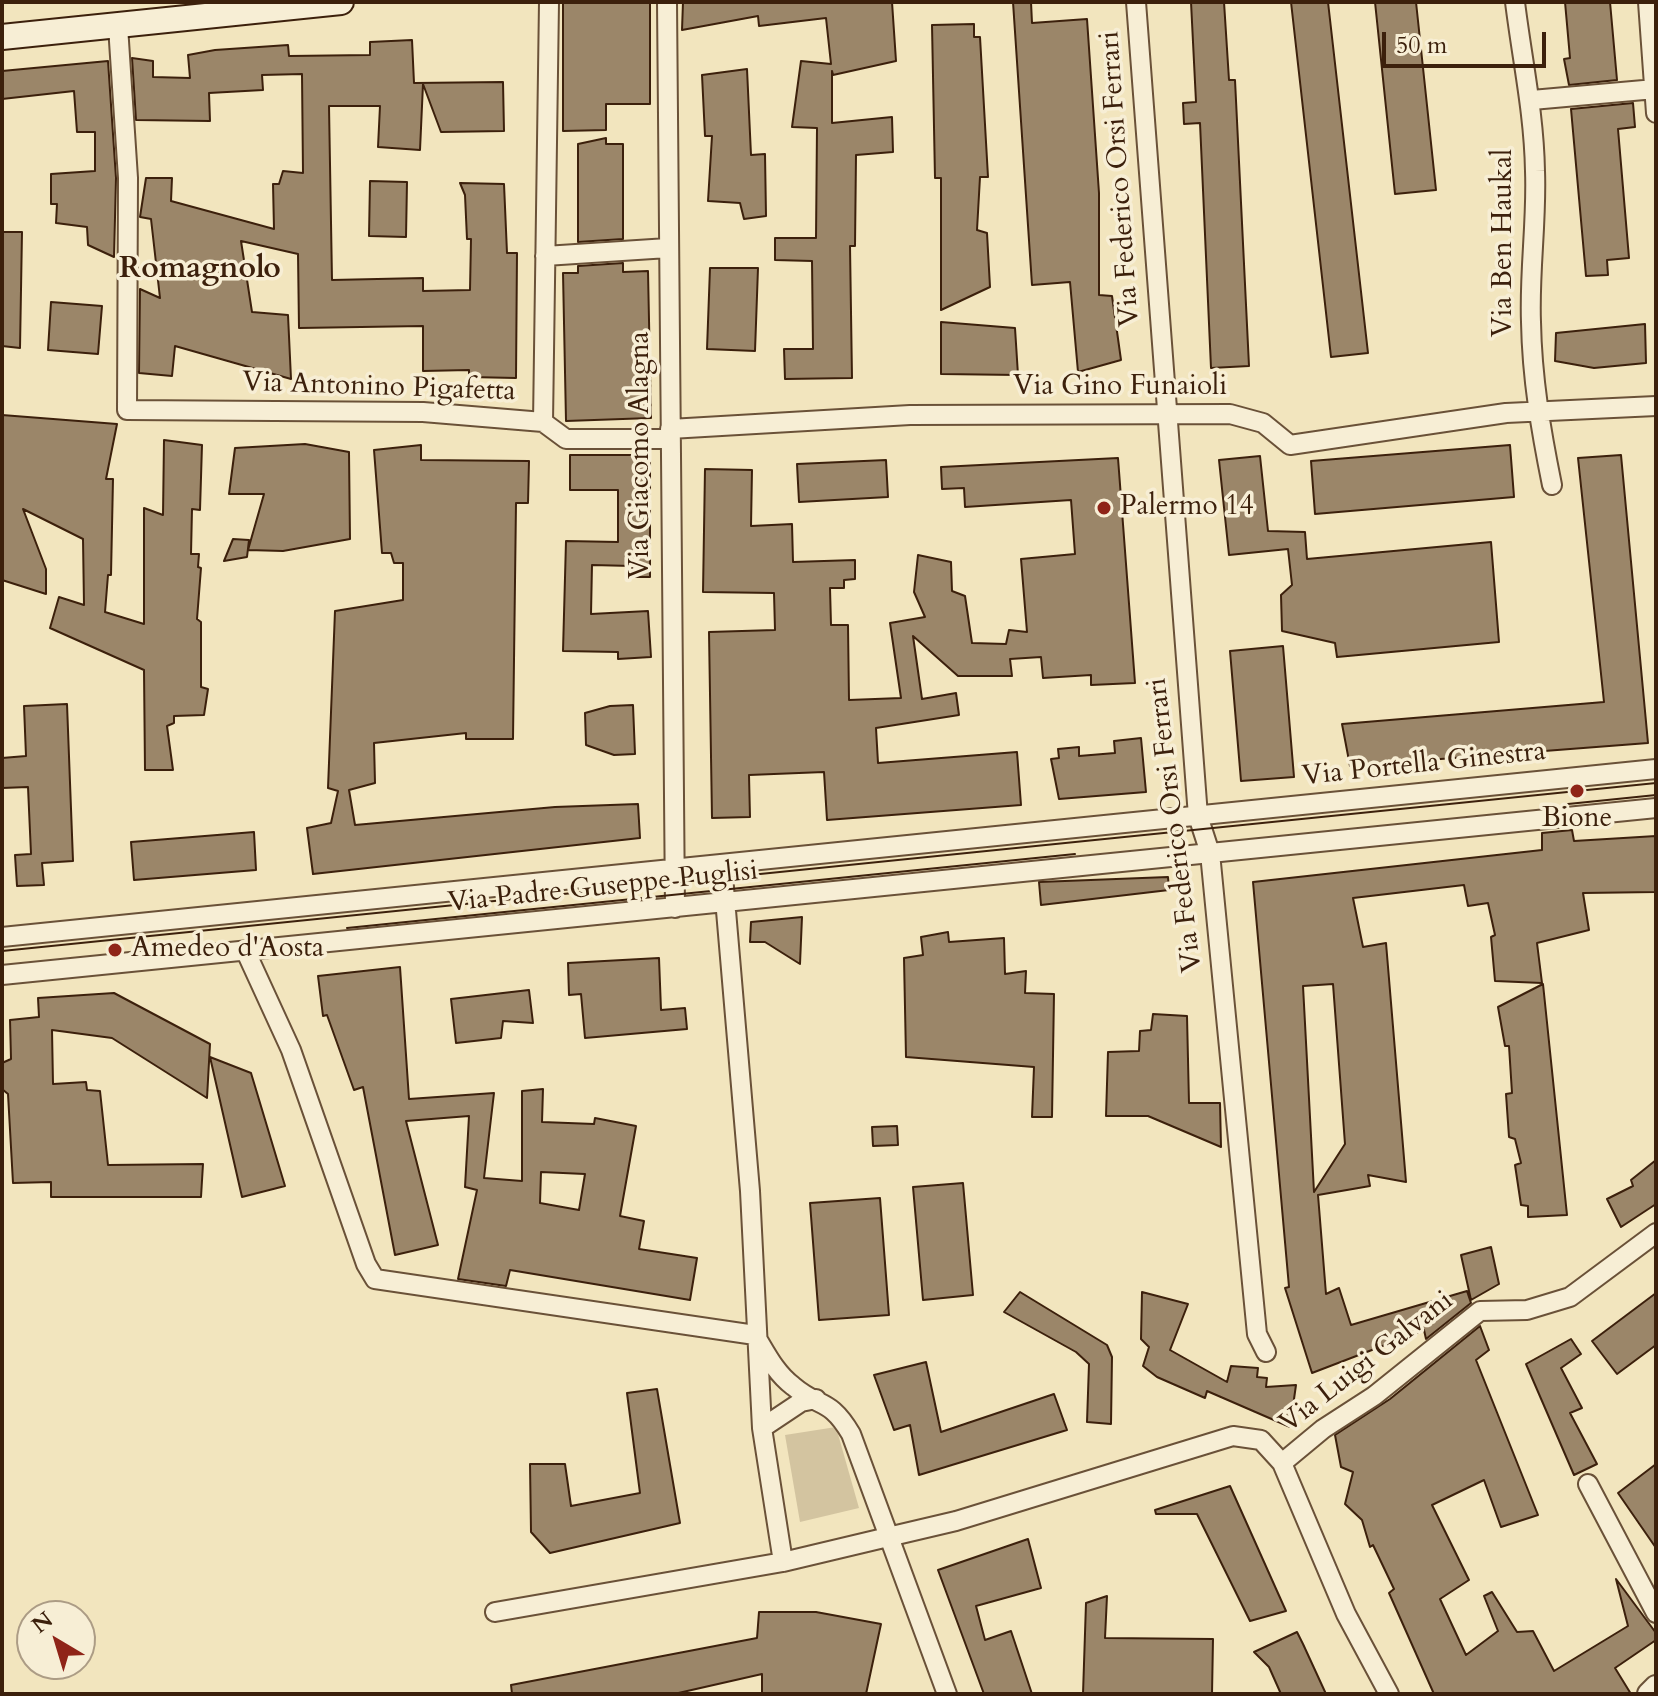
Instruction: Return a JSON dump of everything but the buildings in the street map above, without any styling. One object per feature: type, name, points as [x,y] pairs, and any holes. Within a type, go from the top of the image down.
[{"type":"main road","points":[[2,37],[341,2]]},
{"type":"street","points":[[543,422],[549,2]]},
{"type":"street","name":"Via Giacomo Alagna","points":[[667,2],[675,908]]},
{"type":"street","name":"Via Federico Orsi Ferrari","points":[[1136,2],[1198,816],[1210,853],[1257,1334],[1266,1352]]},
{"type":"street","name":"Via Ben Haukal","points":[[1515,2],[1522,60],[1532,100],[1536,174],[1531,322],[1537,411],[1552,485]]},
{"type":"street","points":[[1648,2],[1656,113]]},
{"type":"street","name":"Via Antonino Pigafetta","points":[[118,26],[128,178],[127,410],[423,412],[543,422],[566,439],[670,434]]},
{"type":"street","points":[[1532,100],[1655,89]]},
{"type":"street","points":[[545,256],[668,248]]},
{"type":"street","name":"Via Gino Funaioli","points":[[670,434],[910,415],[1230,414],[1263,423],[1290,445],[1537,411],[1656,406]]},
{"type":"street","name":"Via Portella Ginestra","points":[[1198,816],[1656,769]]},
{"type":"street","points":[[1210,853],[1656,808]]},
{"type":"street","name":"Via Padre Guseppe Puglisi","points":[[2,937],[1198,816]]},
{"type":"street","name":"Via Padre Guseppe Puglisi","points":[[2,975],[1210,853]]},
{"type":"street","points":[[722,864],[750,1191],[762,1428],[783,1562]]},
{"type":"street","points":[[246,952],[291,1050],[366,1264],[375,1279],[755,1335]]},
{"type":"street","name":"Via Luigi Galvani","points":[[1282,1463],[1323,1429],[1374,1396],[1480,1311],[1527,1310],[1570,1297],[1656,1233]]},
{"type":"street","points":[[755,1335],[776,1371],[795,1388],[837,1410],[851,1434],[947,1694]]},
{"type":"street","points":[[762,1428],[791,1408],[816,1399]]},
{"type":"street","points":[[495,1612],[783,1562],[956,1521],[1233,1436],[1261,1440],[1282,1463],[1346,1614],[1389,1694]]},
{"type":"street","points":[[1588,1484],[1656,1613]]},
{"type":"street","points":[[1649,1694],[1656,1687]]},
{"type":"shaded area","points":[[836,1427],[859,1508],[800,1522],[785,1435]]},
{"type":"tram line","points":[[2,951],[1656,783]]},
{"type":"tram line","points":[[1568,804],[1656,795]]},
{"type":"tram line","points":[[347,928],[1075,854]]},
{"type":"place","name":"Palermo 14","points":[[1104,508]]},
{"type":"place","name":"Bione","points":[[1577,791]]},
{"type":"place","name":"Amedeo d'Aosta","points":[[115,950]]},
{"type":"district","name":"Romagnolo","points":[[200,270]]}]
